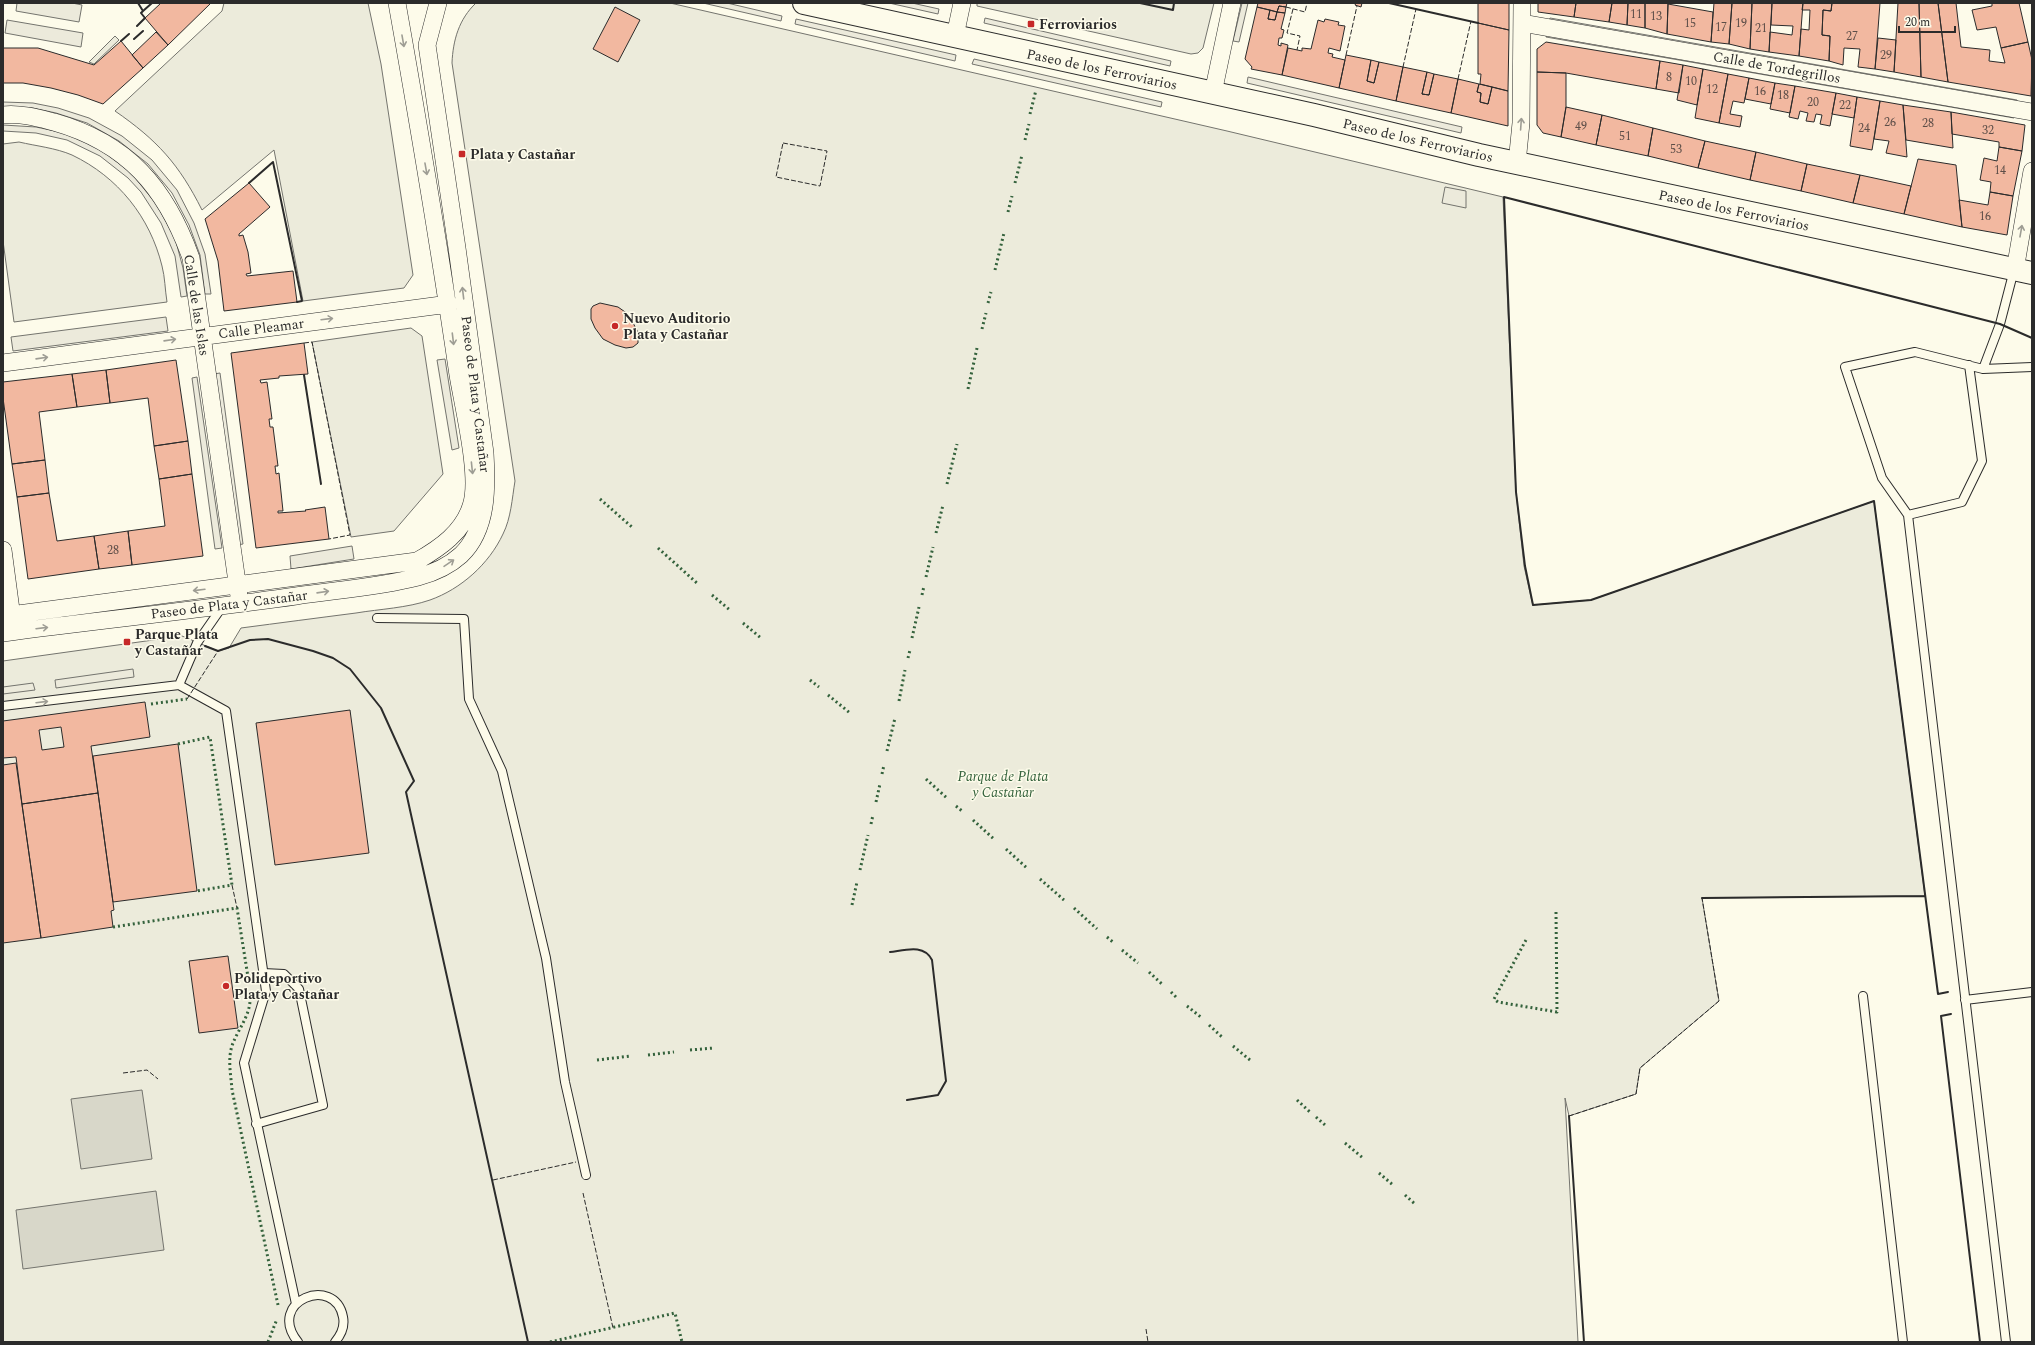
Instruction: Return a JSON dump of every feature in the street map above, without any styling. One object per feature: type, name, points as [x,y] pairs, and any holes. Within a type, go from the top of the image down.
[{"type":"main road","name":"Paseo de los Ferroviarios","points":[[804,3],[1213,93],[1517,163],[2023,271]]},
{"type":"street","name":"Paseo de Plata y Castañar","points":[[8,624],[237,585],[417,561],[436,550],[451,538],[463,523],[472,506],[474,482],[449,304],[397,3]]},
{"type":"street","points":[[955,36],[962,3]]},
{"type":"street","points":[[1213,93],[1232,3]]},
{"type":"street","points":[[1517,163],[1522,123],[1522,3]]},
{"type":"street","name":"Paseo de Plata y Castañar","points":[[8,624],[232,604],[419,577],[443,567],[461,555],[475,535],[483,514],[487,483],[485,453],[427,45],[440,4]]},
{"type":"street","name":"Calle de Tordegrillos","points":[[1522,23],[2032,112]]},
{"type":"street","name":"Calle de las Islas","points":[[3,115],[25,116],[41,119],[71,127],[101,141],[123,155],[156,187],[175,219],[190,258],[202,335],[237,585],[232,604]]},
{"type":"street","points":[[2023,271],[2032,171]]},
{"type":"street","name":"Calle Pleamar","points":[[3,363],[202,335],[449,304]]},
{"type":"street","points":[[3,550],[8,624]]},
{"type":"lane","points":[[1983,369],[2000,324],[2023,271]]},
{"type":"lane","points":[[2006,1342],[1908,515],[1882,478],[1845,367],[1915,352],[1983,369],[2032,367]]},
{"type":"lane","points":[[1908,515],[1962,502],[1982,461],[1969,366]]},
{"type":"lane","points":[[180,685],[197,643],[232,604]]},
{"type":"lane","points":[[377,618],[464,619],[469,699],[504,779],[546,958],[565,1082],[586,1175]]},
{"type":"lane","points":[[3,706],[180,685],[226,711],[266,990],[244,1063],[296,1304]]},
{"type":"lane","points":[[256,1124],[323,1105],[298,989],[284,974],[263,973]]},
{"type":"lane","points":[[1966,1000],[2032,992]]},
{"type":"lane","points":[[1863,996],[1903,1342]]},
{"type":"lane","points":[[298,1342],[290,1329],[290,1313],[296,1304],[306,1296],[313,1295],[328,1297],[340,1308],[344,1323],[342,1331],[335,1342]]},
{"type":"green space","points":[[224,3],[368,3],[381,64],[413,275],[404,288],[303,301],[274,150],[202,210],[185,179],[166,154],[143,132],[115,111],[222,11]]},
{"type":"green space","name":"Parque de Plata y Castañar","points":[[476,3],[670,3],[1227,131],[1503,197],[1516,492],[1524,566],[1533,606],[1591,600],[1874,501],[1925,896],[1702,898],[1719,1001],[1640,1068],[1636,1094],[1569,1116],[1565,1098],[1578,1342],[3,1342],[3,661],[182,636],[218,651],[229,648],[241,628],[393,608],[430,600],[453,589],[463,582],[482,565],[490,555],[503,534],[508,522],[515,481],[452,63],[458,30],[465,16]]},
{"type":"green space","points":[[977,3],[1214,3],[1203,48],[1198,53],[1191,54],[977,6]]},
{"type":"green space","points":[[115,36],[119,40],[94,64],[89,62]]},
{"type":"green space","points":[[19,142],[53,149],[72,155],[89,164],[118,187],[130,200],[140,215],[157,248],[164,275],[167,302],[14,322],[3,241],[3,144]]},
{"type":"green space","points":[[411,328],[422,336],[443,474],[394,531],[351,537],[312,342]]},
{"type":"shaded area","points":[[17,3],[72,3],[82,5],[79,22],[16,11]]},
{"type":"shaded area","points":[[703,3],[727,3],[782,16],[781,21]]},
{"type":"shaded area","points":[[889,3],[912,3],[939,9],[938,14]]},
{"type":"shaded area","points":[[1242,3],[1248,3],[1239,42],[1233,41]]},
{"type":"shaded area","points":[[985,18],[1171,61],[1170,66],[984,23]]},
{"type":"shaded area","points":[[1550,18],[2017,100],[2017,105],[1548,24]]},
{"type":"shaded area","points":[[796,19],[956,55],[955,61],[795,24]]},
{"type":"shaded area","points":[[7,20],[83,33],[81,47],[5,33]]},
{"type":"shaded area","points":[[1547,32],[2016,113],[2014,118],[1546,37]]},
{"type":"shaded area","points":[[974,59],[1162,102],[1161,107],[972,64]]},
{"type":"shaded area","points":[[1248,77],[1462,127],[1461,133],[1247,83]]},
{"type":"shaded area","points":[[3,102],[33,103],[58,108],[89,118],[122,136],[152,160],[177,190],[194,223],[205,254],[211,294],[205,294],[200,255],[189,225],[172,193],[148,164],[119,141],[87,123],[56,113],[33,108],[3,107]]},
{"type":"shaded area","points":[[3,125],[36,127],[69,134],[103,151],[132,174],[157,205],[175,238],[183,268],[187,296],[181,297],[175,256],[161,223],[141,192],[128,178],[100,156],[67,140],[36,133],[3,131]]},
{"type":"shaded area","points":[[1445,187],[1466,191],[1466,208],[1442,203]]},
{"type":"shaded area","points":[[166,317],[168,331],[13,351],[11,337]]},
{"type":"shaded area","points":[[445,359],[459,448],[452,450],[437,360]]},
{"type":"shaded area","points":[[220,373],[243,544],[237,545],[214,374]]},
{"type":"shaded area","points":[[197,377],[222,548],[215,549],[192,378]]},
{"type":"shaded area","points":[[352,546],[354,559],[291,569],[290,556]]},
{"type":"shaded area","points":[[133,669],[134,677],[56,688],[55,680]]},
{"type":"shaded area","points":[[33,683],[35,690],[3,694],[3,687]]},
{"type":"shaded area","points":[[142,1090],[152,1159],[81,1169],[71,1099]]},
{"type":"shaded area","points":[[156,1191],[164,1250],[23,1269],[16,1210]]},
{"type":"building","points":[[161,3],[211,3],[168,45],[145,18]]},
{"type":"building","points":[[1258,3],[1287,3],[1286,7],[1279,6],[1277,12],[1257,7]]},
{"type":"building","points":[[1356,3],[1362,3],[1361,7],[1355,5]]},
{"type":"building","points":[[1478,3],[1509,3],[1509,30],[1478,23]]},
{"type":"building","points":[[1538,3],[1576,3],[1574,17],[1538,12]]},
{"type":"building","points":[[1576,3],[1612,3],[1609,22],[1574,17]]},
{"type":"building","points":[[1612,3],[1628,3],[1627,25],[1609,22]]},
{"type":"building","points":[[1628,3],[1645,3],[1645,28],[1627,25]]},
{"type":"building","points":[[1645,3],[1668,3],[1667,34],[1645,28]]},
{"type":"building","points":[[1714,3],[1732,3],[1729,44],[1711,42]]},
{"type":"building","points":[[1732,3],[1752,3],[1750,49],[1729,44]]},
{"type":"building","points":[[1752,3],[1772,3],[1769,52],[1750,49]]},
{"type":"building","points":[[1772,3],[1803,3],[1799,56],[1769,52],[1770,32],[1792,35],[1793,26],[1771,25]]},
{"type":"building","points":[[1803,3],[1832,3],[1831,11],[1823,10],[1822,35],[1830,36],[1829,61],[1799,56],[1801,29],[1809,30],[1810,10],[1802,10]]},
{"type":"building","points":[[1832,3],[1880,3],[1875,69],[1858,67],[1860,49],[1844,48],[1843,65],[1829,61],[1830,36],[1822,35],[1823,10],[1831,11]]},
{"type":"building","points":[[1898,3],[1919,3],[1921,77],[1894,72]]},
{"type":"building","points":[[1919,3],[1938,3],[1948,82],[1921,77]]},
{"type":"building","points":[[1938,3],[1956,3],[1961,47],[1990,50],[1989,61],[2005,63],[2001,48],[2028,42],[2032,60],[2031,96],[1948,82]]},
{"type":"building","points":[[1992,3],[2019,3],[2028,42],[2001,48],[1996,27],[1977,30],[1972,10],[1992,6]]},
{"type":"building","points":[[1668,4],[1713,12],[1711,42],[1667,34]]},
{"type":"building","points":[[1279,6],[1286,7],[1285,13],[1277,12]]},
{"type":"building","points":[[615,7],[640,20],[618,62],[593,49]]},
{"type":"building","points":[[1257,7],[1270,10],[1268,19],[1275,20],[1277,12],[1285,13],[1281,29],[1284,30],[1282,38],[1279,38],[1278,45],[1281,46],[1281,43],[1288,45],[1282,75],[1251,69],[1252,67],[1245,59]]},
{"type":"building","points":[[1270,10],[1277,12],[1275,20],[1268,19]]},
{"type":"building","points":[[1325,19],[1339,22],[1338,25],[1345,26],[1340,51],[1329,48],[1328,53],[1333,54],[1332,57],[1345,60],[1339,88],[1282,75],[1288,48],[1302,51],[1302,48],[1311,49],[1318,20],[1324,22]]},
{"type":"building","points":[[1478,23],[1509,30],[1508,91],[1480,84],[1481,74],[1478,74]]},
{"type":"building","points":[[156,32],[168,45],[143,68],[132,55]]},
{"type":"building","points":[[1878,38],[1896,40],[1894,72],[1875,69]]},
{"type":"building","points":[[121,41],[143,68],[103,104],[78,95],[51,88],[23,83],[3,83],[3,48],[38,48],[94,65]]},
{"type":"building","points":[[1546,42],[1660,61],[1656,89],[1566,73],[1537,72],[1537,49]]},
{"type":"building","points":[[1346,55],[1371,60],[1367,81],[1374,83],[1379,62],[1403,67],[1396,101],[1339,88]]},
{"type":"building","points":[[1371,60],[1379,62],[1374,83],[1367,81]]},
{"type":"building","points":[[1660,61],[1683,65],[1679,93],[1656,89]]},
{"type":"building","points":[[1683,65],[1703,69],[1697,105],[1677,100]]},
{"type":"building","points":[[1403,67],[1427,72],[1422,94],[1429,95],[1434,74],[1458,79],[1451,113],[1396,101]]},
{"type":"building","points":[[1703,69],[1728,74],[1719,123],[1695,118]]},
{"type":"building","points":[[1427,72],[1434,74],[1429,95],[1422,94]]},
{"type":"building","points":[[1537,72],[1566,73],[1566,107],[1561,137],[1543,133],[1537,125]]},
{"type":"building","points":[[1728,74],[1749,78],[1744,103],[1733,101],[1730,114],[1742,116],[1740,127],[1719,123]]},
{"type":"building","points":[[1749,78],[1775,83],[1771,104],[1745,99]]},
{"type":"building","points":[[1458,79],[1479,84],[1477,92],[1481,93],[1480,102],[1488,104],[1492,87],[1508,91],[1508,126],[1451,113]]},
{"type":"building","points":[[1775,83],[1795,86],[1790,113],[1770,109]]},
{"type":"building","points":[[1479,84],[1492,87],[1488,104],[1480,102],[1481,93],[1477,92]]},
{"type":"building","points":[[1795,86],[1836,93],[1830,126],[1820,124],[1822,115],[1816,114],[1814,122],[1806,121],[1808,113],[1800,111],[1798,119],[1789,117]]},
{"type":"building","points":[[1836,93],[1857,97],[1854,118],[1832,114]]},
{"type":"building","points":[[1857,97],[1880,101],[1872,150],[1850,146]]},
{"type":"building","points":[[1880,101],[1903,105],[1907,157],[1886,153],[1889,141],[1874,139]]},
{"type":"building","points":[[1903,105],[1951,112],[1953,148],[1906,140]]},
{"type":"building","points":[[1566,107],[1602,115],[1596,145],[1561,137]]},
{"type":"building","points":[[1951,112],[2025,125],[2022,151],[1999,147],[1999,142],[1952,134]]},
{"type":"building","points":[[1602,115],[1653,128],[1648,156],[1596,145]]},
{"type":"building","points":[[1653,128],[1705,141],[1698,168],[1648,156]]},
{"type":"building","points":[[1705,141],[1756,152],[1750,180],[1698,168]]},
{"type":"building","points":[[1999,147],[2022,151],[2013,196],[1990,192],[1991,182],[1980,180],[1984,158],[1997,161]]},
{"type":"building","points":[[1756,152],[1807,164],[1801,191],[1750,180]]},
{"type":"building","points":[[1918,159],[1956,165],[1962,227],[1904,214]]},
{"type":"building","points":[[1807,164],[1860,175],[1853,203],[1801,191]]},
{"type":"building","points":[[1860,175],[1911,186],[1904,214],[1853,203]]},
{"type":"building","points":[[249,183],[270,207],[239,234],[239,236],[243,235],[248,252],[251,273],[246,274],[247,276],[293,271],[297,302],[224,311],[218,261],[205,219]]},
{"type":"building","points":[[1990,192],[2013,196],[2007,235],[1962,227],[1959,200],[1988,205]]},
{"type":"building","name":"Nuevo Auditorio Plata y Castañar","points":[[600,303],[618,307],[628,314],[638,332],[638,343],[633,347],[626,348],[615,345],[603,339],[595,328],[591,319],[591,309],[593,306]]},
{"type":"building","points":[[304,343],[308,374],[279,376],[279,378],[260,380],[261,383],[267,382],[272,419],[269,419],[270,427],[273,427],[278,466],[275,466],[276,474],[279,473],[283,511],[278,511],[278,513],[306,511],[305,510],[325,507],[329,539],[256,548],[231,353]]},
{"type":"building","points":[[176,360],[188,441],[154,446],[148,398],[110,403],[106,370]]},
{"type":"building","points":[[106,370],[110,403],[77,407],[72,374]]},
{"type":"building","points":[[72,374],[77,407],[39,412],[45,460],[12,464],[3,398],[3,382]]},
{"type":"building","points":[[188,441],[192,474],[159,479],[154,446]]},
{"type":"building","points":[[45,460],[49,493],[17,497],[12,464]]},
{"type":"building","points":[[192,474],[203,556],[132,565],[128,531],[165,526],[159,479]]},
{"type":"building","points":[[49,493],[57,541],[94,536],[99,569],[28,579],[17,497]]},
{"type":"building","points":[[128,531],[132,565],[99,569],[94,536]]},
{"type":"building","points":[[145,702],[150,737],[91,746],[98,793],[22,804],[16,757],[3,758],[3,721]],"holes":[[[61,727],[64,747],[42,750],[39,730]]]},
{"type":"building","points":[[350,710],[369,853],[275,865],[256,723]]},
{"type":"building","points":[[178,744],[197,891],[113,902],[93,756]]},
{"type":"building","points":[[16,763],[41,938],[3,943],[3,765]]},
{"type":"building","points":[[98,793],[114,910],[111,911],[113,927],[41,938],[22,804]]},
{"type":"building","points":[[228,956],[238,1028],[199,1033],[189,961]]},
{"type":"hedge","points":[[1030,114],[1036,90]]},
{"type":"hedge","points":[[1025,140],[1029,124]]},
{"type":"hedge","points":[[1015,183],[1022,155]]},
{"type":"hedge","points":[[1008,212],[1012,196]]},
{"type":"hedge","points":[[995,270],[1004,233]]},
{"type":"hedge","points":[[988,303],[991,292]]},
{"type":"hedge","points":[[982,329],[986,313]]},
{"type":"hedge","points":[[968,389],[977,348]]},
{"type":"hedge","points":[[947,484],[957,444]]},
{"type":"hedge","points":[[600,499],[633,528]]},
{"type":"hedge","points":[[936,533],[943,505]]},
{"type":"hedge","points":[[926,577],[933,547]]},
{"type":"hedge","points":[[658,548],[698,584]]},
{"type":"hedge","points":[[922,595],[924,586]]},
{"type":"hedge","points":[[712,595],[731,611]]},
{"type":"hedge","points":[[912,638],[919,607]]},
{"type":"hedge","points":[[743,623],[761,638]]},
{"type":"hedge","points":[[908,658],[910,650]]},
{"type":"hedge","points":[[899,701],[905,670]]},
{"type":"hedge","points":[[810,680],[819,687]]},
{"type":"hedge","points":[[828,695],[850,713]]},
{"type":"hedge","points":[[151,704],[187,699]]},
{"type":"hedge","points":[[887,751],[895,718]]},
{"type":"hedge","points":[[178,744],[210,737],[232,885],[197,891]]},
{"type":"hedge","points":[[882,774],[884,765]]},
{"type":"hedge","points":[[926,779],[948,799]]},
{"type":"hedge","points":[[876,802],[880,784]]},
{"type":"hedge","points":[[956,806],[962,811]]},
{"type":"hedge","points":[[871,824],[873,815]]},
{"type":"hedge","points":[[973,820],[995,840]]},
{"type":"hedge","points":[[860,870],[868,835]]},
{"type":"hedge","points":[[1006,849],[1028,869]]},
{"type":"hedge","points":[[1040,879],[1064,900]]},
{"type":"hedge","points":[[852,905],[857,882]]},
{"type":"hedge","points":[[113,927],[237,908],[248,977]]},
{"type":"hedge","points":[[1074,908],[1097,929]]},
{"type":"hedge","points":[[1526,940],[1494,999],[1498,1002],[1557,1012],[1556,912]]},
{"type":"hedge","points":[[1107,937],[1114,943]]},
{"type":"hedge","points":[[1122,950],[1138,963]]},
{"type":"hedge","points":[[1149,972],[1163,985]]},
{"type":"hedge","points":[[1171,992],[1176,997]]},
{"type":"hedge","points":[[250,997],[247,1015],[235,1037],[231,1049],[230,1072],[232,1090],[278,1305]]},
{"type":"hedge","points":[[1187,1006],[1202,1018]]},
{"type":"hedge","points":[[1209,1025],[1222,1037]]},
{"type":"hedge","points":[[1233,1046],[1250,1060]]},
{"type":"hedge","points":[[690,1050],[714,1048]]},
{"type":"hedge","points":[[648,1055],[674,1052]]},
{"type":"hedge","points":[[597,1060],[631,1056]]},
{"type":"hedge","points":[[1297,1100],[1311,1113]]},
{"type":"hedge","points":[[1316,1117],[1325,1125]]},
{"type":"hedge","points":[[1345,1143],[1363,1158]]},
{"type":"hedge","points":[[1379,1173],[1393,1185]]},
{"type":"hedge","points":[[1405,1195],[1415,1204]]},
{"type":"hedge","points":[[550,1342],[675,1313],[682,1342]]},
{"type":"hedge","points":[[268,1342],[277,1319]]},
{"type":"fence","points":[[1286,7],[1305,12],[1307,3]]},
{"type":"fence","points":[[1346,55],[1357,6]]},
{"type":"fence","points":[[1293,9],[1287,33],[1300,36],[1297,50]]},
{"type":"fence","points":[[1403,67],[1416,9]]},
{"type":"fence","points":[[1458,79],[1471,21]]},
{"type":"fence","points":[[783,143],[827,151],[820,186],[776,177],[783,143]]},
{"type":"fence","points":[[304,343],[312,342],[350,535],[329,539]]},
{"type":"fence","points":[[187,699],[218,651]]},
{"type":"fence","points":[[232,885],[237,908]]},
{"type":"fence","points":[[1569,1116],[1636,1094],[1640,1068],[1719,1001],[1702,898]]},
{"type":"fence","points":[[123,1073],[147,1070],[158,1079]]},
{"type":"fence","points":[[493,1180],[576,1162]]},
{"type":"fence","points":[[583,1193],[613,1328]]},
{"type":"fence","points":[[1146,1329],[1148,1342]]},
{"type":"wall","points":[[137,26],[145,18],[141,13],[143,11],[138,3]]},
{"type":"wall","points":[[143,11],[152,3]]},
{"type":"wall","points":[[1140,3],[1173,10],[1174,3]]},
{"type":"wall","points":[[1389,3],[1478,23]]},
{"type":"wall","points":[[134,39],[143,31]]},
{"type":"wall","points":[[121,41],[129,34]]},
{"type":"wall","points":[[249,183],[273,162],[302,301],[297,302]]},
{"type":"wall","points":[[1948,992],[1938,994],[1874,501],[1591,600],[1533,605],[1525,566],[1516,492],[1504,197],[2000,324],[2032,338]]},
{"type":"wall","points":[[304,375],[321,484]]},
{"type":"wall","points":[[205,646],[218,651],[250,640],[268,639],[333,658],[350,669],[381,708],[414,781],[406,792],[528,1342]]},
{"type":"wall","points":[[1702,898],[1925,896]]},
{"type":"wall","points":[[890,952],[914,949],[929,955],[932,960],[946,1081],[938,1095],[907,1100]]},
{"type":"wall","points":[[1951,1014],[1941,1016],[1980,1342]]},
{"type":"wall","points":[[1569,1116],[1584,1342]]},
{"type":"place","name":"Ferroviarios","points":[[1031,24]]},
{"type":"place","name":"Plata y Castañar","points":[[462,154]]},
{"type":"place","name":"Nuevo Auditorio Plata y Castañar","points":[[615,326]]},
{"type":"place","name":"Parque Plata y Castañar","points":[[127,642]]},
{"type":"place","name":"Polideportivo Plata y Castañar","points":[[226,986]]}]
